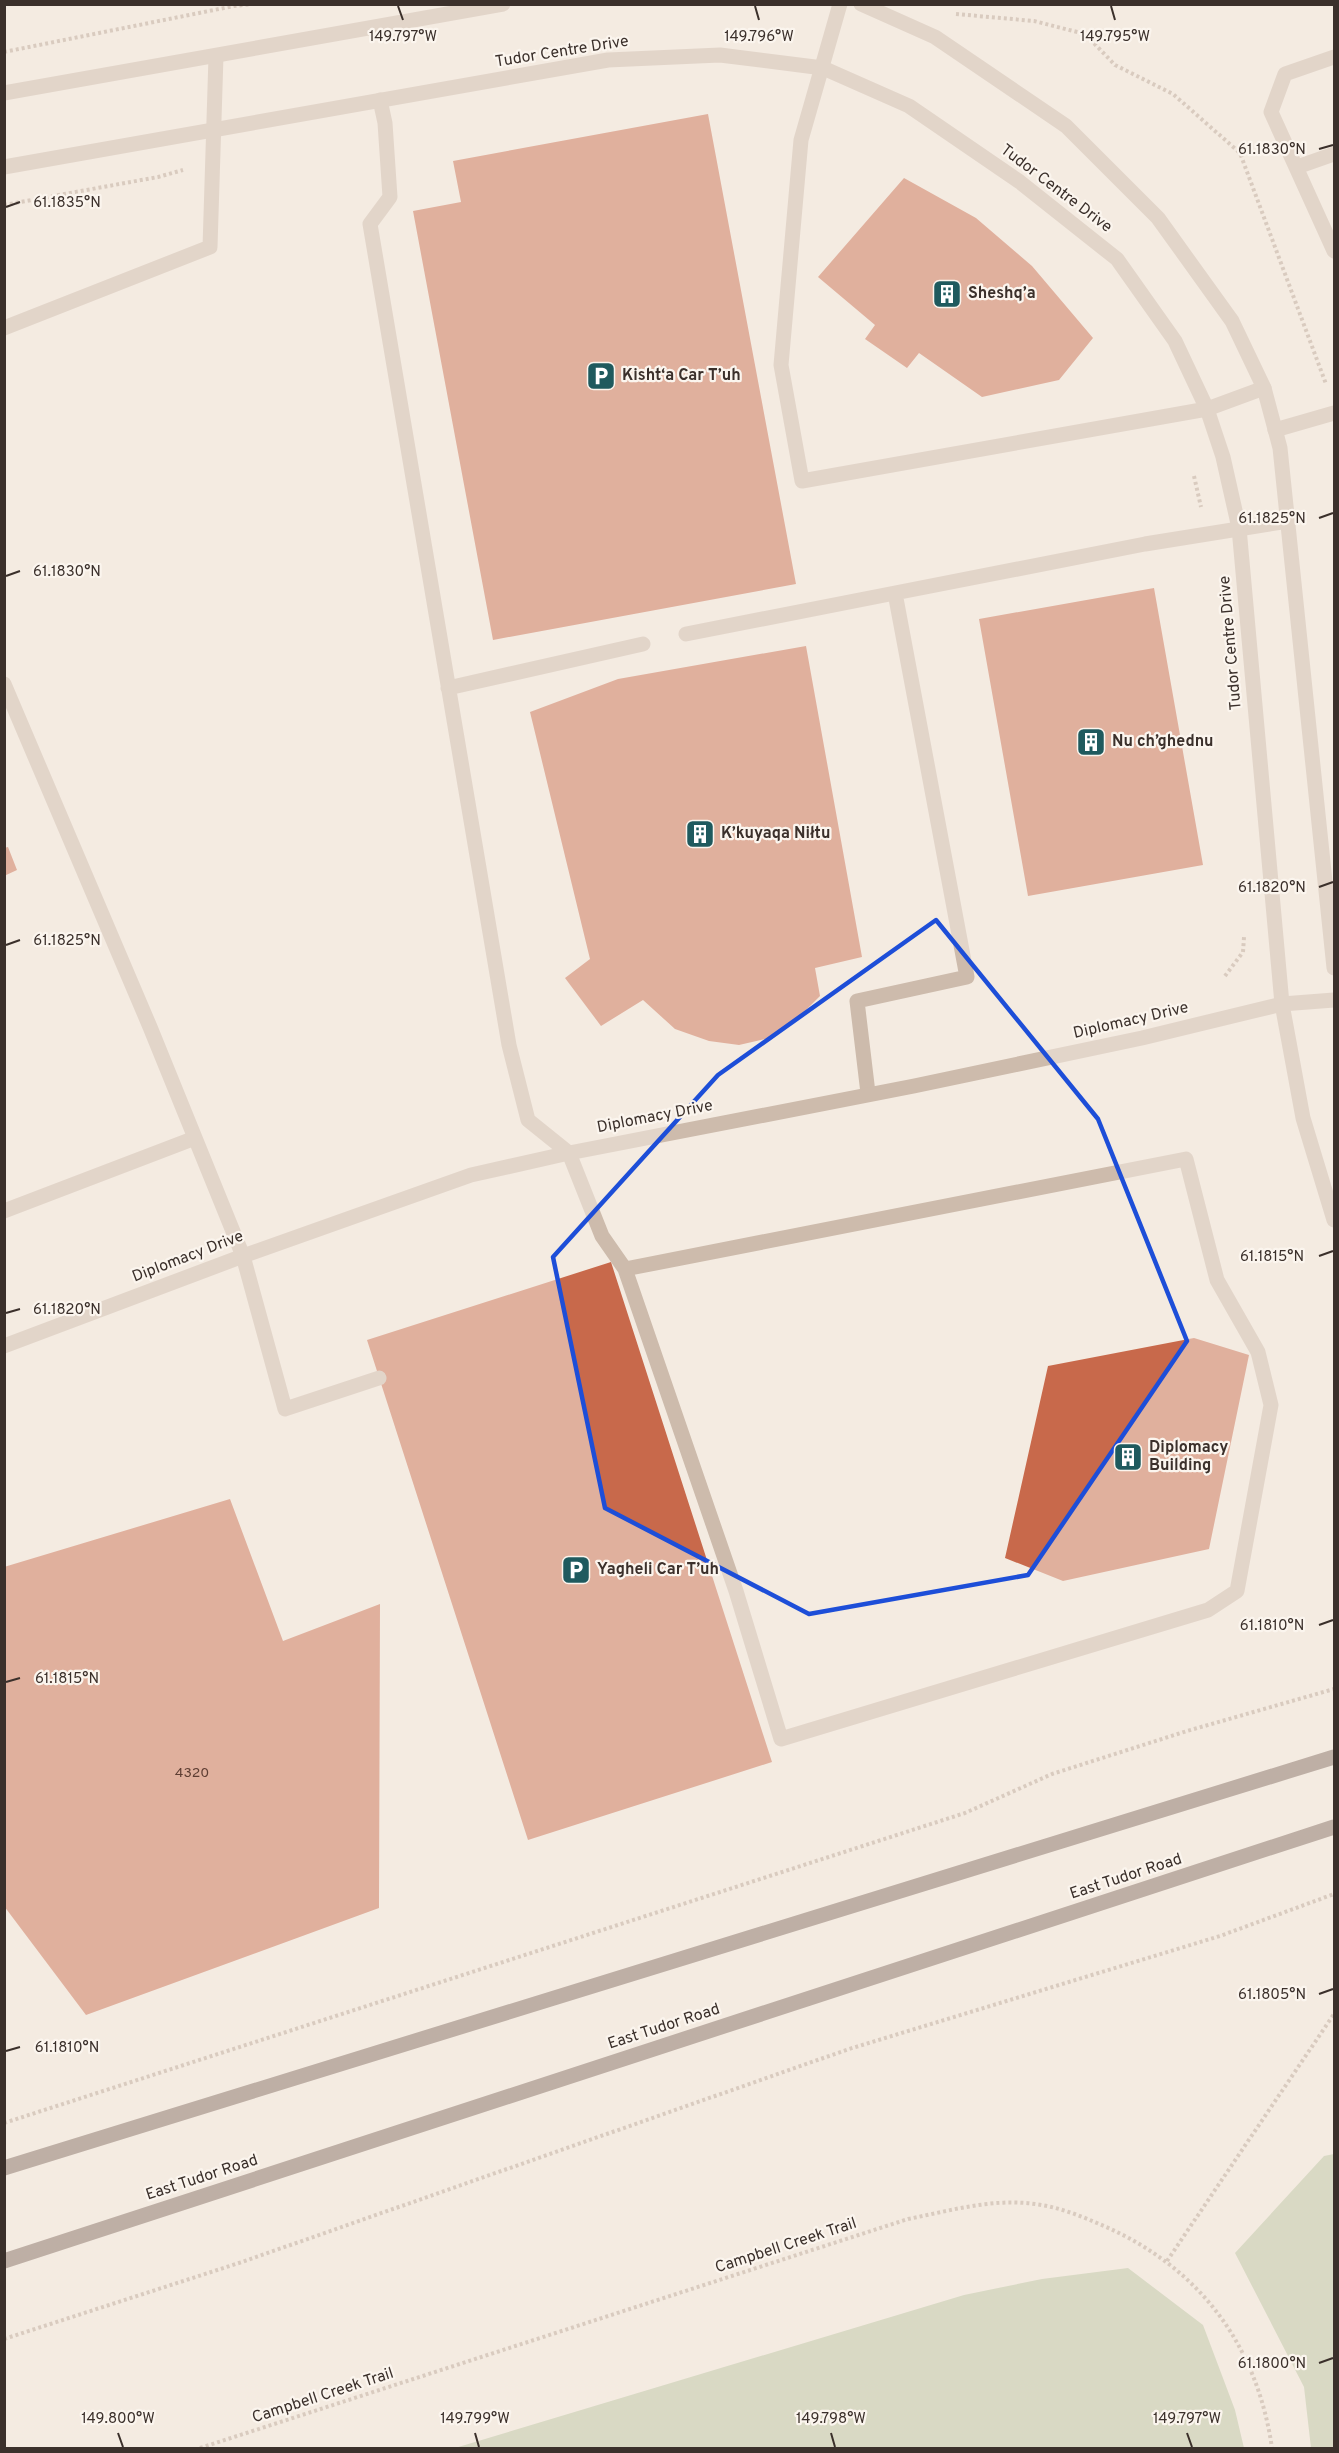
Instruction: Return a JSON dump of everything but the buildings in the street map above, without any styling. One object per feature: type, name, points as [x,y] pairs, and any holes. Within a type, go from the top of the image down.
[{"type":"main road","points":[[4,2168],[1335,1757]]},
{"type":"main road","name":"East Tudor Road","points":[[4,2261],[1335,1827]]},
{"type":"street","points":[[4,93],[503,4]]},
{"type":"street","points":[[840,4],[801,140],[781,365],[802,481],[1207,409],[1264,388]]},
{"type":"street","points":[[861,4],[935,37],[1066,126],[1158,218],[1232,321],[1264,388],[1280,448],[1335,968]]},
{"type":"street","name":"Tudor Centre Drive","points":[[4,167],[608,60],[720,55],[823,68],[909,106],[1020,182],[1117,259],[1175,340],[1207,409],[1223,457],[1239,528],[1282,1004],[1303,1118],[1335,1220]]},
{"type":"street","points":[[4,328],[210,247],[216,56]]},
{"type":"street","points":[[1335,57],[1285,74],[1271,112],[1335,251]]},
{"type":"street","points":[[380,100],[385,123],[390,197],[370,224],[509,1045],[528,1120],[569,1153],[602,1236],[625,1269],[736,1591],[781,1739],[1208,1610],[1237,1591],[1271,1405],[1258,1352],[1217,1280],[1186,1159],[625,1269]]},
{"type":"street","points":[[1297,167],[1335,154]]},
{"type":"street","points":[[1275,430],[1335,413]]},
{"type":"street","points":[[686,634],[1288,520]]},
{"type":"street","points":[[868,1093],[857,1001],[968,977],[895,593]]},
{"type":"street","points":[[448,688],[643,644]]},
{"type":"street","points":[[4,684],[243,1256],[285,1409],[379,1378]]},
{"type":"street","name":"Diplomacy Drive","points":[[4,1346],[243,1256],[471,1175],[569,1153],[868,1093],[914,1086],[1142,1038],[1282,1004],[1335,1000]]},
{"type":"street","points":[[4,1211],[195,1138]]},
{"type":"path","points":[[4,52],[234,5],[252,4]]},
{"type":"path","points":[[947,13],[1034,21],[1085,34],[1115,65],[1173,94],[1240,153],[1328,391]]},
{"type":"path","points":[[4,2123],[954,1816],[1052,1774],[1187,1731],[1335,1689]]},
{"type":"path","points":[[4,2339],[242,2262],[849,2049],[1220,1936],[1335,1894]]},
{"type":"path","points":[[1167,2261],[1335,2014]]},
{"type":"path","name":"Campbell Creek Trail","points":[[200,2448],[918,2217],[991,2203],[1034,2203],[1070,2212],[1110,2229],[1167,2261],[1200,2292],[1229,2328],[1254,2374],[1272,2448]]},
{"type":"highlighted area","points":[[936,920],[1098,1119],[1187,1341],[1028,1575],[809,1614],[605,1508],[553,1257],[718,1075]]},
{"type":"green space","points":[[1334,2154],[1334,2448],[1311,2448],[1304,2387],[1235,2253],[1324,2156]]},
{"type":"green space","points":[[1128,2268],[1203,2325],[1235,2410],[1244,2448],[455,2448],[964,2295],[1042,2279]]},
{"type":"place","name":"Sheshq’a","points":[[947,294]]},
{"type":"place","name":"Kisht‘a Car T’uh","points":[[601,376]]},
{"type":"place","name":"Nu ch’ghednu","points":[[1091,742]]},
{"type":"place","name":"K’kuyaqa Niłtu","points":[[700,834]]},
{"type":"place","name":"Diplomacy Building","points":[[1128,1457]]},
{"type":"place","name":"Yagheli Car T’uh","points":[[576,1570]]}]
